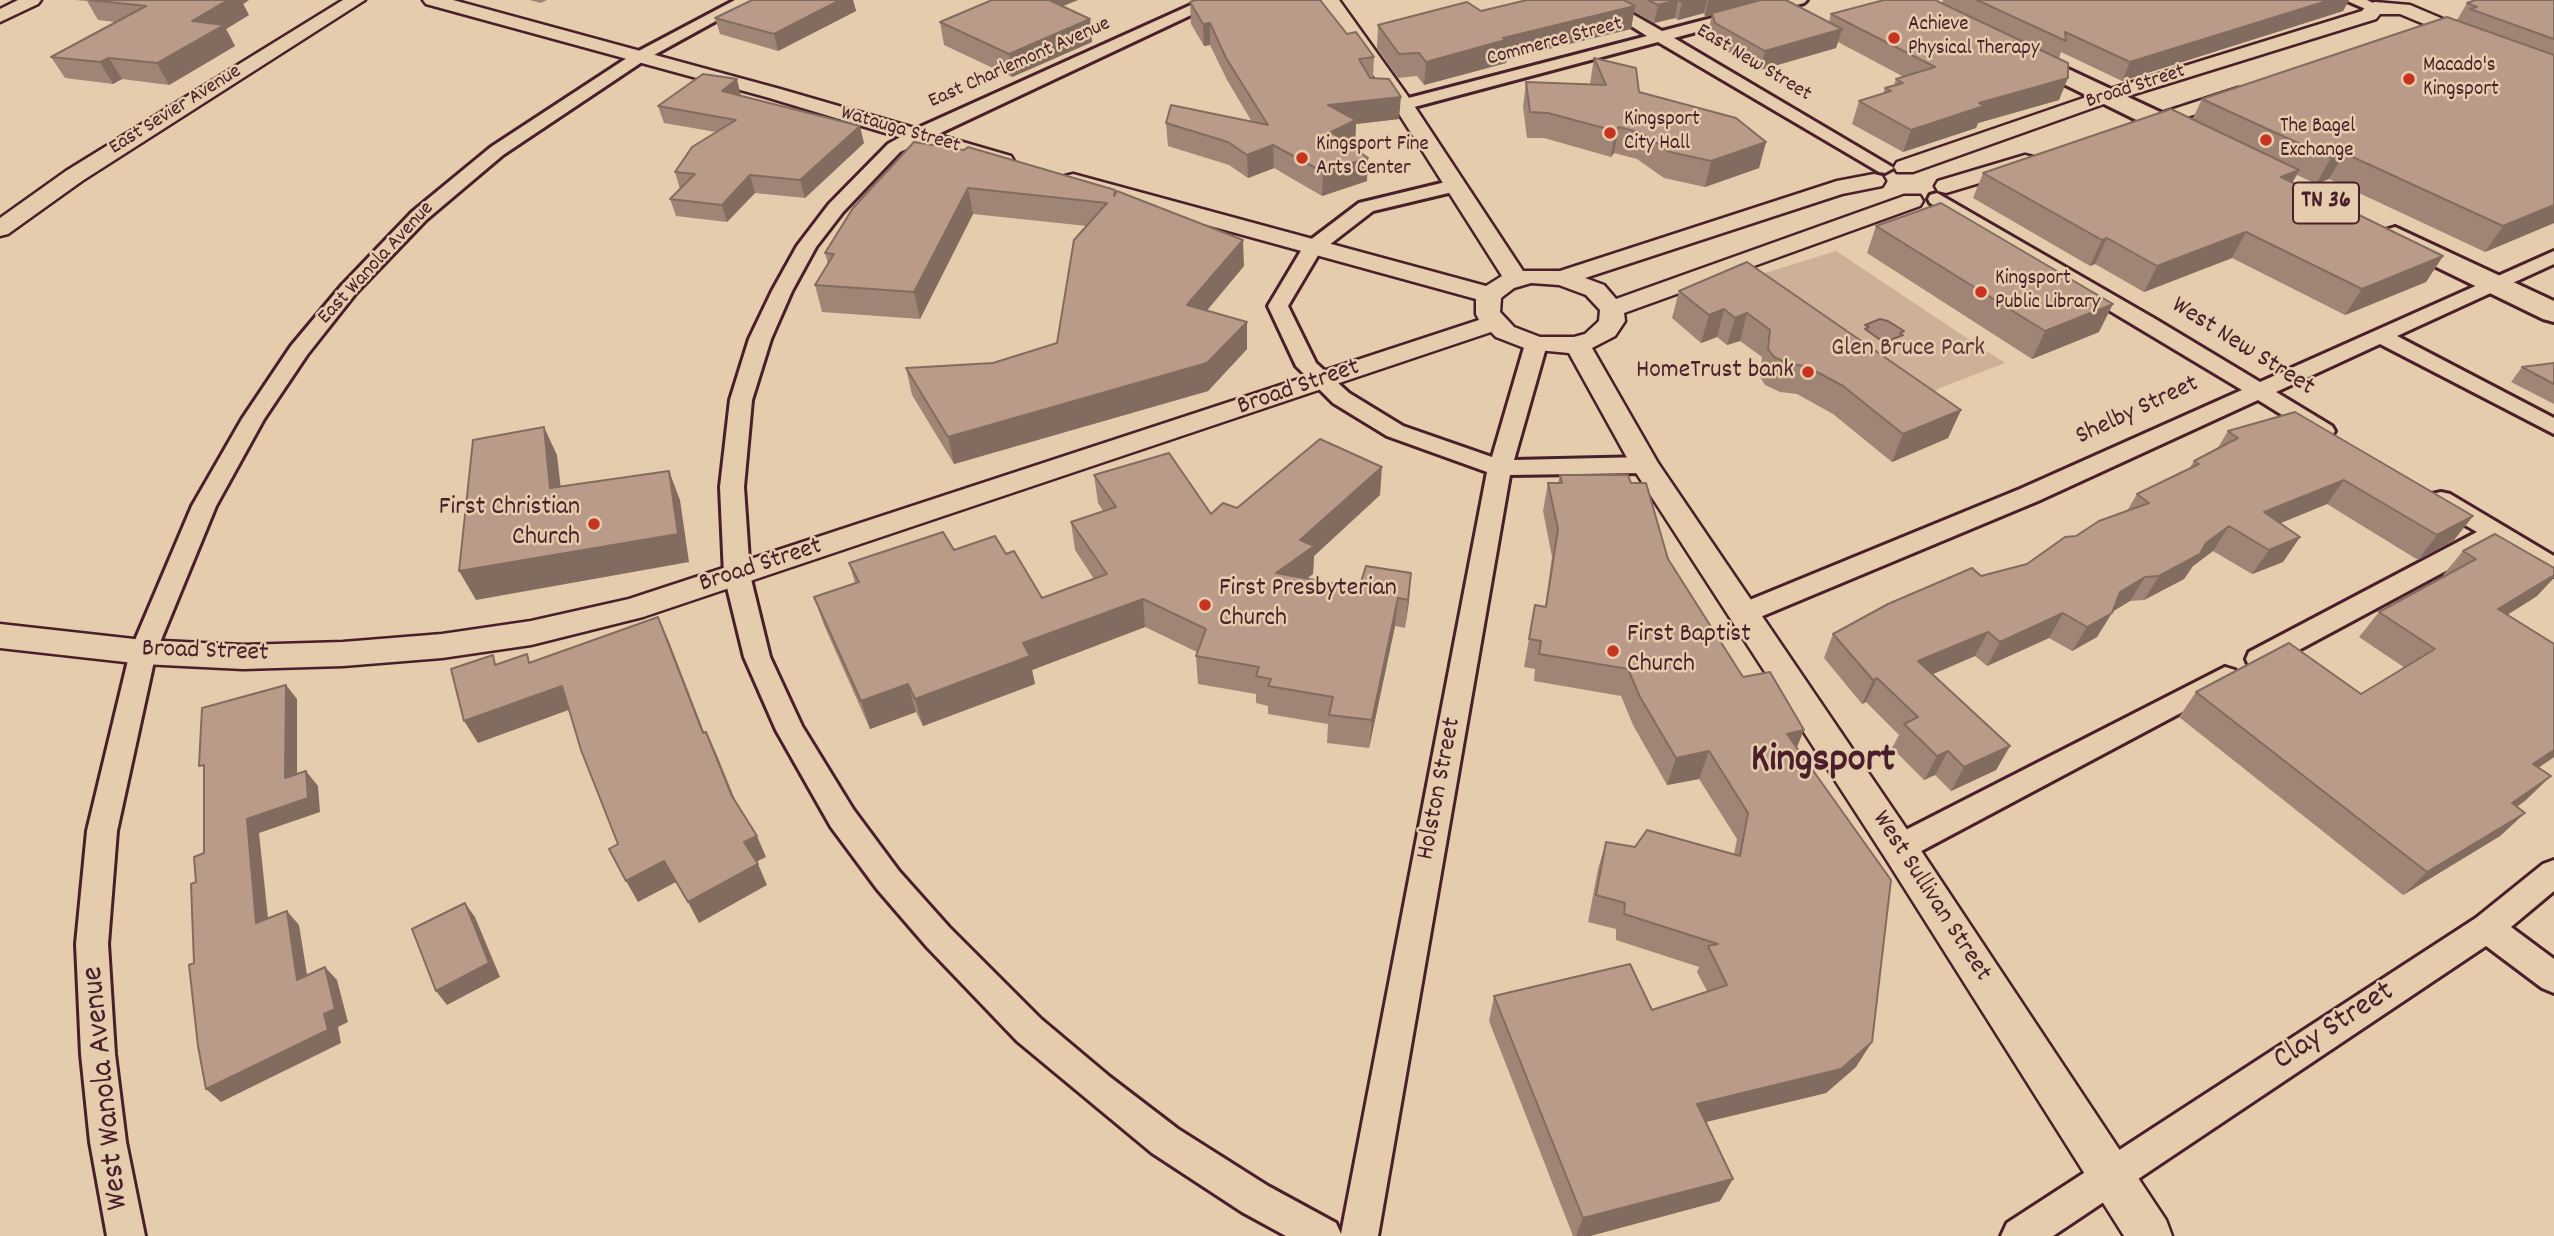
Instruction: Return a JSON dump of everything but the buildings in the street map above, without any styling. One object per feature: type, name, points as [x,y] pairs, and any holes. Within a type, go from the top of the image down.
[{"type":"main road","points":[[1999,44],[2220,151]]},
{"type":"main road","name":"TN 36","points":[[2368,223],[2554,313]]},
{"type":"street","points":[[0,16],[32,0]]},
{"type":"street","name":"East Sevier Avenue","points":[[0,229],[149,128],[356,0]]},
{"type":"street","name":"Watauga Street","points":[[432,0],[773,93],[1023,166]]},
{"type":"street","name":"East Wanola Avenue","points":[[143,652],[204,506],[253,419],[299,351],[349,289],[419,216],[483,162],[639,58],[746,0]]},
{"type":"street","name":"East Charlemont Avenue","points":[[1215,0],[915,136],[894,149],[871,169],[836,208],[807,246],[782,290],[760,339],[741,400],[732,487],[737,575],[757,657],[790,730],[842,818],[888,880],[938,937],[1029,1030],[1098,1089],[1176,1148],[1255,1199],[1323,1236]]},
{"type":"street","points":[[1330,0],[1403,104],[1516,279]]},
{"type":"street","name":"East New Street","points":[[1597,0],[1888,172]]},
{"type":"street","name":"Commerce Street","points":[[1403,104],[1799,0]]},
{"type":"street","points":[[2353,0],[2424,29],[2403,9],[2378,10]]},
{"type":"street","name":"Broad Street","points":[[1562,278],[1888,172],[2108,96],[2412,0]]},
{"type":"street","name":"Broad Street","points":[[2118,134],[2252,89]]},
{"type":"street","points":[[1612,309],[2051,154]]},
{"type":"street","points":[[1912,201],[1885,192],[1888,172],[1927,172],[1941,192]]},
{"type":"street","points":[[1049,174],[1490,295]]},
{"type":"street","points":[[1454,186],[1366,208],[1311,248],[1279,306],[1307,366],[1320,382],[1340,398],[1395,431],[1500,468],[1645,465]]},
{"type":"street","name":"West New Street","points":[[1941,192],[2340,440]]},
{"type":"street","name":"Shelby Street","points":[[1744,613],[2029,495],[2554,257]]},
{"type":"street","points":[[1546,276],[1562,278],[1595,290],[1612,309],[1612,321],[1606,331],[1594,339],[1577,345],[1536,344],[1505,332],[1488,314],[1490,295],[1505,283],[1546,276]]},
{"type":"street","name":"Broad Street","points":[[0,636],[143,652],[243,657],[343,654],[442,646],[531,633],[632,609],[1494,323]]},
{"type":"street","points":[[2381,336],[2554,427]]},
{"type":"street","name":"Holston Street","points":[[1359,1236],[1500,468],[1536,344]]},
{"type":"street","name":"West Sullivan Street","points":[[1577,345],[1645,465],[1899,848],[2150,1236]]},
{"type":"street","points":[[2424,490],[2554,567]]},
{"type":"street","points":[[1899,848],[2496,533]]},
{"type":"street","name":"West Wanola Avenue","points":[[126,1236],[108,1142],[92,944],[102,831],[143,652]]},
{"type":"street","name":"Clay Street","points":[[2110,1174],[2487,928],[2554,873]]},
{"type":"street","points":[[2487,928],[2554,978]]},
{"type":"street","points":[[2020,1236],[2110,1174]]},
{"type":"green space","name":"Glen Bruce Park","points":[[1836,251],[2005,363],[1937,389],[1934,399],[1739,281]]},
{"type":"shaded area","points":[[1880,319],[1904,331],[1900,333],[1903,335],[1888,341],[1879,339],[1865,329],[1869,327],[1865,325]]},
{"type":"place","name":"Achieve Physical Therapy","points":[[1894,38]]},
{"type":"place","name":"Macado's Kingsport","points":[[2409,79]]},
{"type":"place","name":"Kingsport City Hall","points":[[1610,133]]},
{"type":"place","name":"The Bagel Exchange","points":[[2266,140]]},
{"type":"place","name":"Kingsport Fine Arts Center","points":[[1302,158]]},
{"type":"place","name":"Kingsport Public Library","points":[[1981,292]]},
{"type":"place","name":"HomeTrust bank","points":[[1808,372]]},
{"type":"place","name":"First Christian Church","points":[[594,524]]},
{"type":"place","name":"First Presbyterian Church","points":[[1205,605]]},
{"type":"place","name":"First Baptist Church","points":[[1613,651]]},
{"type":"district","name":"Kingsport","points":[[1823,764]]}]
